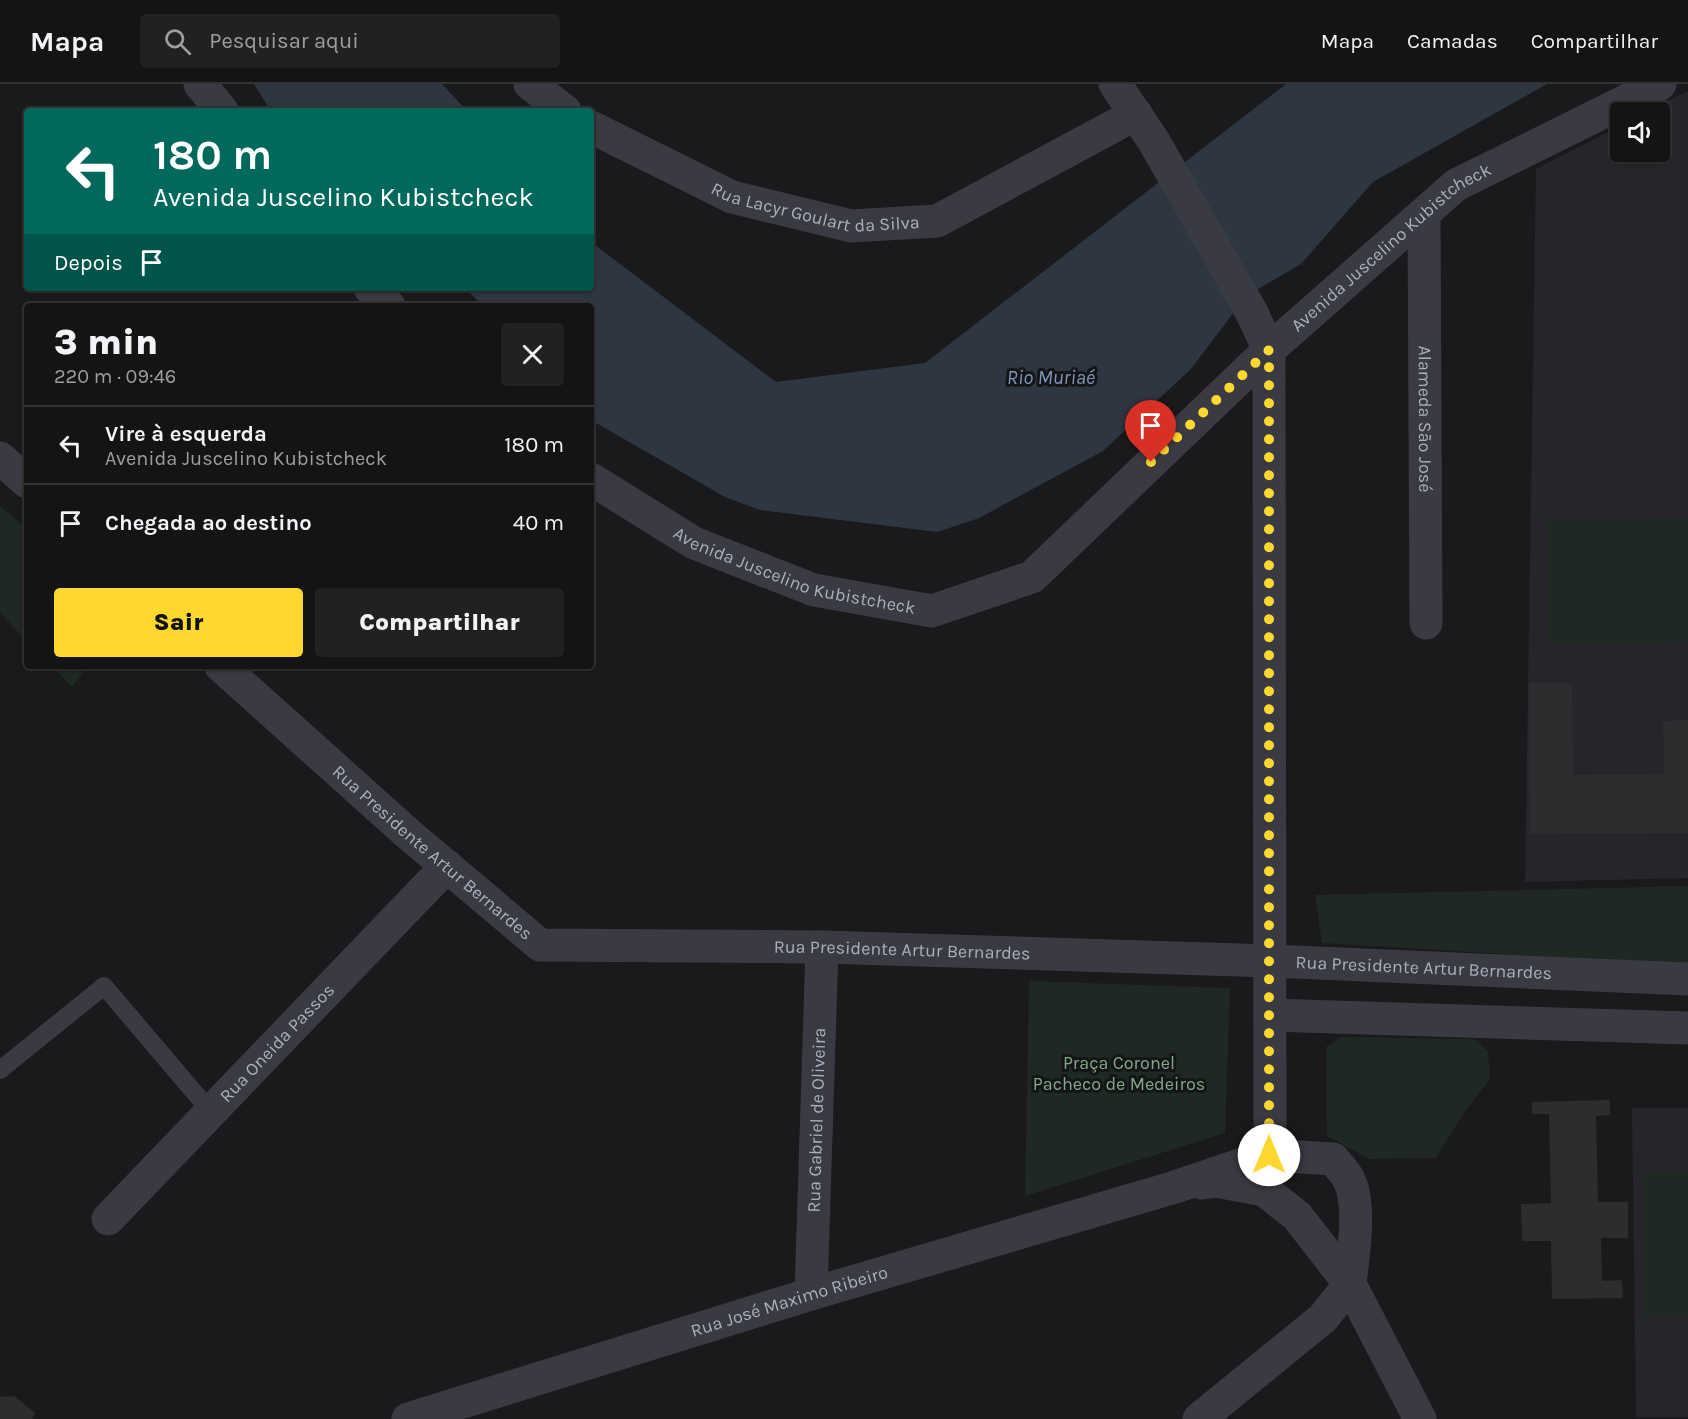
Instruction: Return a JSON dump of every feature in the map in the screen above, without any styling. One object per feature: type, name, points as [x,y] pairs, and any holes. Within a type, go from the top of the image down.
[{"type":"street","points":[[200,84],[220,108]]},
{"type":"street","points":[[530,84],[561,108]]},
{"type":"street","points":[[1115,84],[1145,127],[1251,313],[1269,350],[1271,961],[1269,1155]]},
{"type":"street","name":"Avenida Juscelino Kubistcheck","points":[[594,481],[694,543],[814,591],[932,611],[1032,577],[1269,350],[1456,185],[1660,84]]},
{"type":"street","name":"Rua Lacyr Goulart da Silva","points":[[594,128],[732,197],[851,226],[937,221],[1145,127]]},
{"type":"street","name":"Alameda São José","points":[[1424,214],[1426,623]]},
{"type":"street","points":[[373,291],[386,303]]},
{"type":"street","points":[[0,458],[24,479]]},
{"type":"street","name":"Rua Presidente Artur Bernardes","points":[[224,669],[540,945],[822,947],[1271,961],[1688,980]]},
{"type":"street","name":"Rua Oneida Passos","points":[[108,1219],[447,866]]},
{"type":"street","name":"Rua Gabriel de Oliveira","points":[[811,1294],[822,947]]},
{"type":"street","points":[[1270,1015],[1688,1028]]},
{"type":"street","points":[[1172,1188],[1269,1155],[1333,1159],[1348,1179],[1354,1197],[1350,1284],[1323,1318],[1199,1419]]},
{"type":"street","points":[[1172,1188],[1216,1181],[1264,1190],[1298,1216],[1350,1284],[1420,1419]]},
{"type":"street","name":"Rua José Maximo Ribeiro","points":[[408,1419],[811,1294],[1172,1188]]},
{"type":"lane","points":[[0,1070],[104,986],[211,1112]]},
{"type":"shaded area","points":[[1688,91],[1688,878],[1525,882],[1536,169],[1610,131],[1610,162],[1670,162],[1670,102],[1666,102]]},
{"type":"shaded area","points":[[1632,1108],[1688,1108],[1688,1417],[1636,1417]]},
{"type":"green space","points":[[0,506],[24,526],[24,638],[0,613]]},
{"type":"green space","points":[[1688,518],[1688,642],[1549,645],[1548,519]]},
{"type":"green space","points":[[55,669],[87,669],[72,687]]},
{"type":"green space","points":[[1688,886],[1688,965],[1322,943],[1315,895]]},
{"type":"green space","name":"Praça Coronel Pacheco de Medeiros","points":[[1029,981],[1230,988],[1225,1133],[1025,1196]]},
{"type":"green space","points":[[1341,1037],[1474,1039],[1488,1051],[1490,1079],[1463,1114],[1436,1158],[1369,1159],[1327,1136],[1326,1047]]},
{"type":"green space","points":[[1688,1172],[1688,1318],[1644,1318],[1643,1173]]},
{"type":"water","points":[[254,84],[442,84],[464,108],[269,108]]},
{"type":"water","name":"Rio Muriaé","points":[[1286,84],[1547,84],[1373,182],[1301,264],[1246,296],[1191,369],[1103,451],[979,518],[937,532],[760,510],[725,497],[594,422],[594,303],[480,303],[468,291],[594,291],[594,244],[776,382],[925,363]]},
{"type":"building","points":[[1529,683],[1572,683],[1573,775],[1664,774],[1663,721],[1688,720],[1688,833],[1530,834]]},
{"type":"building","points":[[1610,1100],[1610,1115],[1596,1116],[1598,1202],[1628,1202],[1628,1238],[1601,1238],[1602,1281],[1622,1280],[1623,1298],[1552,1299],[1551,1241],[1522,1241],[1521,1204],[1551,1203],[1549,1114],[1532,1114],[1532,1102]]},
{"type":"building","points":[[14,1396],[35,1413],[32,1419],[0,1419],[0,1397]]},
{"type":"route","points":[[1151,462],[1269,350],[1271,961],[1269,1155]]}]
